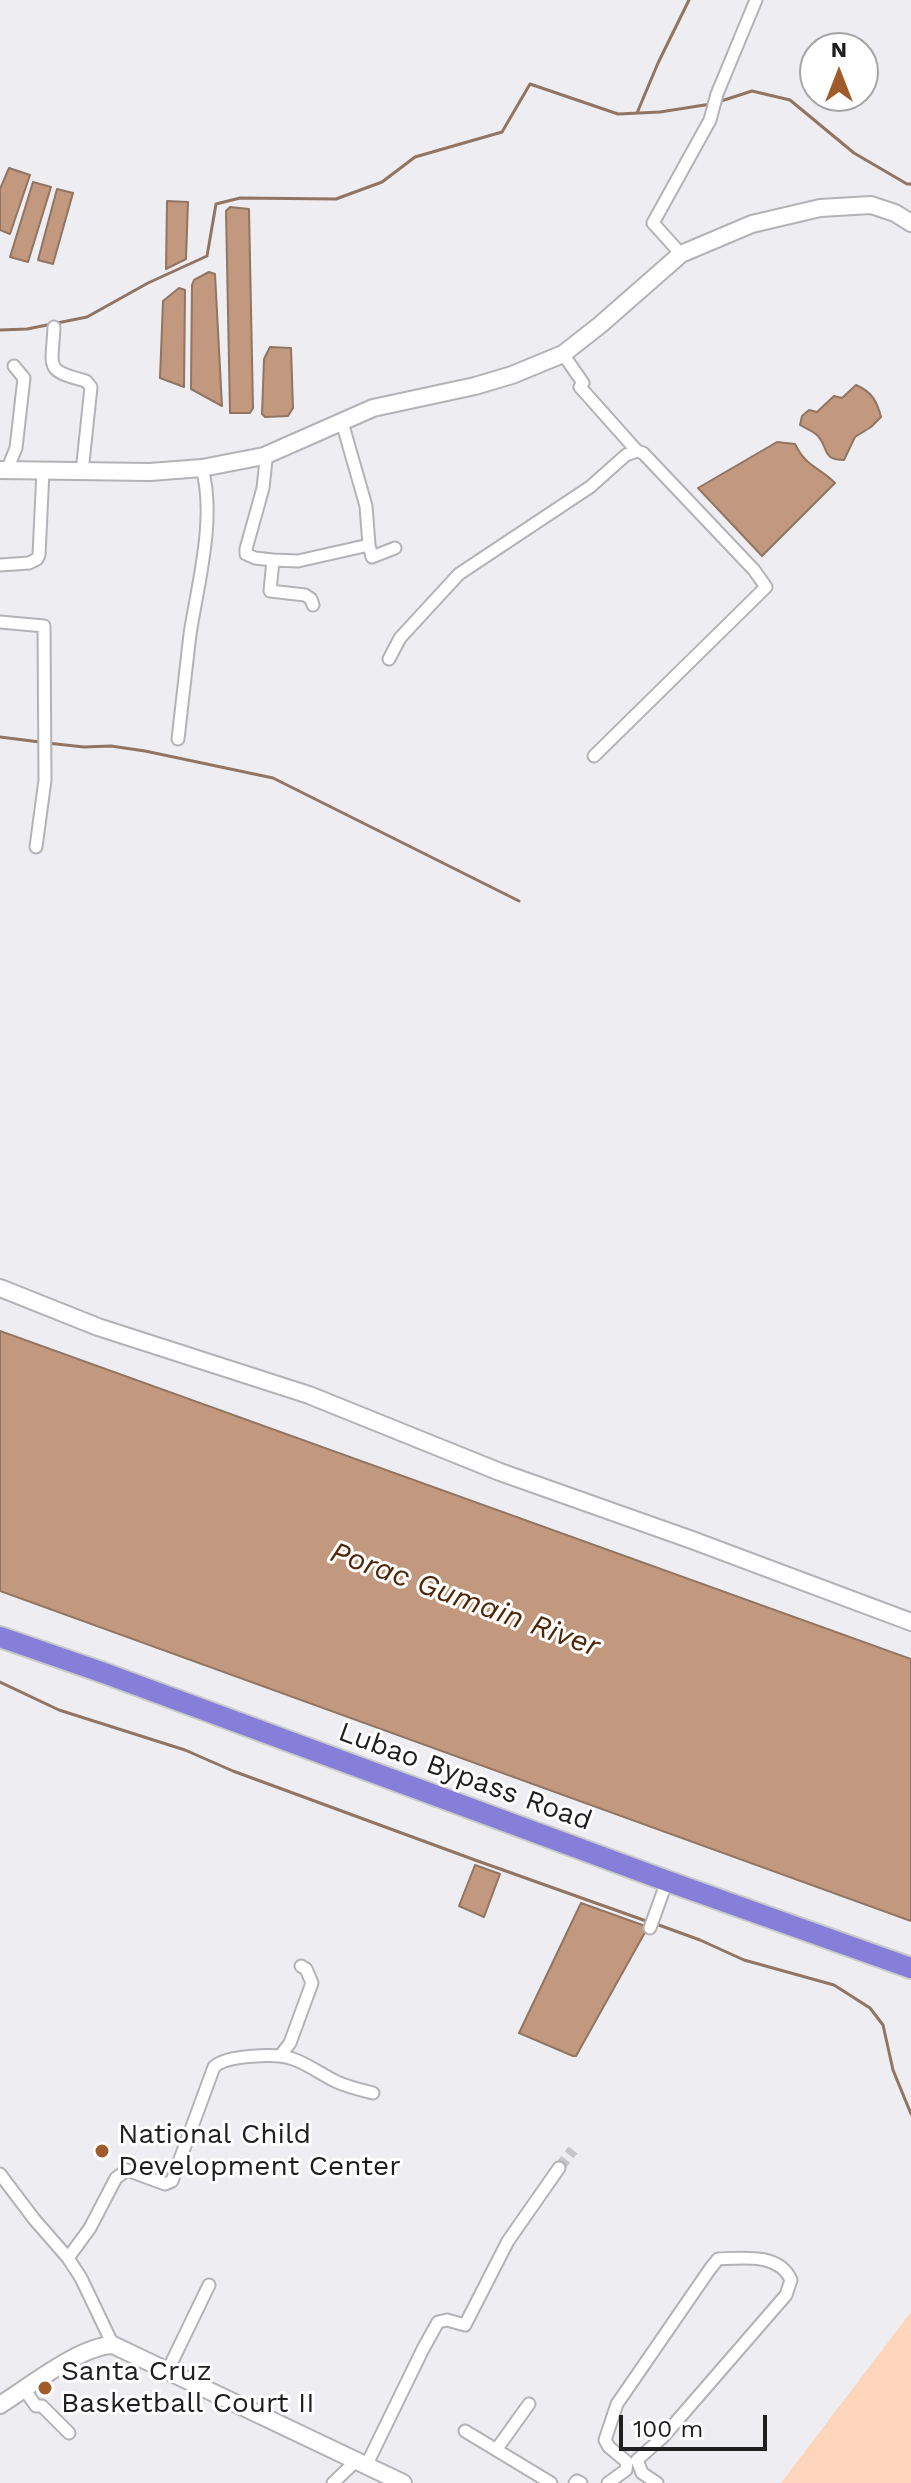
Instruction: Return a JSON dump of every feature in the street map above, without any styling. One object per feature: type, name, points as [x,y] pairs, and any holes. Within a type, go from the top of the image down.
[{"type":"highway","name":"Lubao Bypass Road","points":[[0,1637],[911,1968]]},
{"type":"street","points":[[681,254],[653,223],[710,120],[717,94],[756,0]]},
{"type":"street","points":[[14,366],[24,378],[16,448],[4,470],[150,472],[202,468],[264,456],[373,408],[475,386],[563,354],[681,254],[752,224],[820,208],[871,205],[895,213],[911,223]]},
{"type":"street","points":[[54,327],[52,364],[55,371],[86,381],[91,387],[82,472]]},
{"type":"street","points":[[563,354],[583,383],[580,387],[637,451],[643,453],[744,559],[766,587],[594,756]]},
{"type":"street","points":[[342,422],[366,506],[372,557],[395,548]]},
{"type":"street","points":[[389,659],[400,638],[459,574],[590,487],[626,455],[637,451]]},
{"type":"street","points":[[264,456],[263,488],[246,549],[249,557],[298,561],[369,545]]},
{"type":"street","points":[[178,739],[204,544],[206,485],[202,468]]},
{"type":"street","points":[[0,565],[34,561],[39,555],[43,471]]},
{"type":"street","points":[[273,560],[270,591],[305,595],[313,605]]},
{"type":"street","points":[[0,622],[44,626],[45,780],[36,847]]},
{"type":"street","points":[[0,1288],[98,1327],[309,1395],[500,1472],[911,1622]]},
{"type":"street","points":[[651,1924],[667,1881]]},
{"type":"street","points":[[280,2056],[290,2043],[312,1983],[306,1969],[301,1966]]},
{"type":"street","points":[[68,2258],[90,2228],[122,2172],[127,2170],[165,2184],[172,2181],[218,2063],[233,2058],[280,2056],[341,2084],[373,2093]]},
{"type":"street","points":[[333,2483],[361,2464],[438,2322],[447,2320],[465,2325],[508,2241],[559,2168]]},
{"type":"street","points":[[0,2174],[68,2258],[113,2345]]},
{"type":"street","points":[[608,2483],[632,2466],[663,2437],[786,2295],[791,2280],[788,2273],[766,2259],[718,2259],[617,2404],[605,2440],[627,2462],[632,2466],[657,2483]]},
{"type":"street","points":[[167,2372],[209,2285]]},
{"type":"street","points":[[0,2405],[77,2356],[100,2345],[113,2345],[403,2483]]},
{"type":"street","points":[[24,2389],[36,2406],[42,2406],[69,2433]]},
{"type":"street","points":[[496,2450],[529,2404]]},
{"type":"street","points":[[465,2431],[496,2450],[529,2478],[551,2483]]},
{"type":"shaded area","points":[[911,2312],[911,2483],[781,2483]]},
{"type":"water","points":[[9,168],[30,175],[10,234],[0,230],[0,189]]},
{"type":"water","points":[[33,182],[51,187],[28,262],[10,257]]},
{"type":"water","points":[[57,189],[73,193],[53,264],[38,260]]},
{"type":"water","points":[[167,201],[188,202],[186,259],[166,269]]},
{"type":"water","points":[[230,207],[249,209],[253,408],[250,413],[230,413],[226,211]]},
{"type":"water","points":[[209,272],[215,274],[222,406],[191,389],[192,285],[194,280]]},
{"type":"water","points":[[179,288],[185,290],[184,387],[160,378],[163,301]]},
{"type":"water","points":[[270,347],[291,348],[293,408],[288,416],[265,417],[262,414],[264,359]]},
{"type":"water","points":[[856,385],[873,398],[881,417],[855,437],[844,460],[832,458],[817,435],[800,425],[802,416],[809,410],[817,412],[834,396],[842,398]]},
{"type":"water","points":[[777,442],[795,444],[808,462],[835,483],[762,556],[698,488]]},
{"type":"water","name":"Porac Gumain River","points":[[0,1331],[911,1659],[911,1921],[0,1591]]},
{"type":"water","points":[[475,1865],[500,1874],[484,1917],[459,1906]]},
{"type":"water","points":[[581,1903],[648,1927],[576,2056],[573,2056],[519,2033]]},
{"type":"waterway","points":[[637,113],[689,0]]},
{"type":"waterway","points":[[0,330],[27,329],[87,317],[148,283],[207,256],[216,204],[240,198],[336,199],[382,182],[415,157],[502,132],[530,84],[618,114],[660,112],[711,104]]},
{"type":"waterway","points":[[718,102],[752,91],[790,100],[854,153],[911,184]]},
{"type":"waterway","points":[[0,737],[40,742]]},
{"type":"waterway","points":[[47,743],[145,751],[273,778],[519,901]]},
{"type":"waterway","points":[[0,1682],[59,1710],[185,1750],[233,1771],[649,1922]]},
{"type":"waterway","points":[[656,1924],[744,1960],[834,1985],[870,2008],[883,2025],[893,2070],[911,2114]]},
{"type":"tunnel","points":[[559,2168],[573,2150]]},
{"type":"place","name":"National Child Development Center","points":[[102,2151]]},
{"type":"place","name":"Santa Cruz Basketball Court II","points":[[45,2388]]}]
